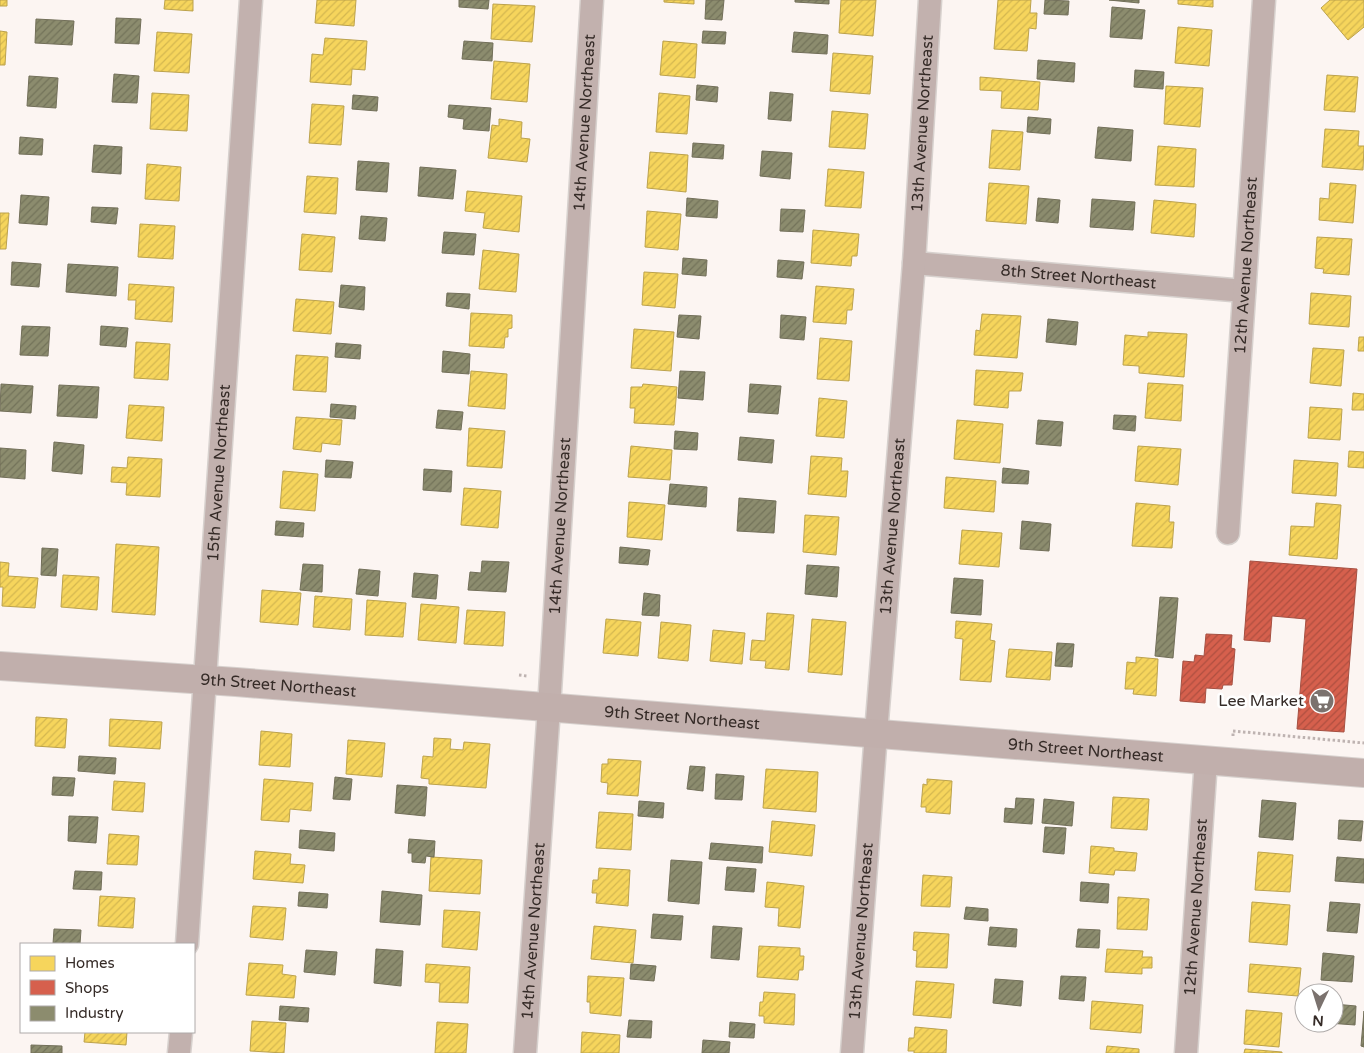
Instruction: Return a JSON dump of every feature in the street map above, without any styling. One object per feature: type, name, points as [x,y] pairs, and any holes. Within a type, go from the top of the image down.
[{"type":"street","name":"15th Avenue Northeast","points":[[187,943],[251,0]]},
{"type":"street","name":"14th Avenue Northeast","points":[[525,1053],[549,708],[592,0]]},
{"type":"street","name":"13th Avenue Northeast","points":[[852,1053],[914,263],[930,0]]},
{"type":"street","name":"12th Avenue Northeast","points":[[1228,533],[1264,0]]},
{"type":"street","name":"8th Street Northeast","points":[[914,263],[1244,291]]},
{"type":"street","name":"9th Street Northeast","points":[[0,666],[206,680],[1364,773]]},
{"type":"street","name":"12th Avenue Northeast","points":[[1186,1053],[1206,760]]},
{"type":"street","points":[[179,1053],[181,1033]]},
{"type":"path","points":[[1233,731],[1364,743]]},
{"type":"building: Homes","points":[[0,0],[7,0],[7,6],[0,6]]},
{"type":"building: Homes","points":[[165,0],[193,0],[193,11],[164,9]]},
{"type":"building: Homes","points":[[317,0],[356,0],[354,26],[315,23]]},
{"type":"building: Homes","points":[[664,0],[694,0],[694,4],[664,2]]},
{"type":"building: Homes","points":[[841,0],[876,0],[873,36],[839,33]]},
{"type":"building: Homes","points":[[998,0],[1031,0],[1030,13],[1037,13],[1036,29],[1029,28],[1027,51],[994,49]]},
{"type":"building: Homes","points":[[1178,0],[1213,0],[1213,7],[1178,4]]},
{"type":"building: Homes","points":[[1330,0],[1364,0],[1364,27],[1348,40],[1321,8]]},
{"type":"building: Homes","points":[[493,4],[535,6],[532,42],[491,39]]},
{"type":"building: Homes","points":[[1178,27],[1212,30],[1209,66],[1175,63]]},
{"type":"building: Homes","points":[[0,31],[7,32],[5,65],[0,65]]},
{"type":"building: Homes","points":[[157,32],[192,34],[189,73],[154,71]]},
{"type":"building: Homes","points":[[325,38],[367,41],[365,70],[352,69],[351,85],[310,82],[312,54],[323,55]]},
{"type":"building: Homes","points":[[663,41],[697,44],[695,78],[660,75]]},
{"type":"building: Homes","points":[[833,53],[873,56],[870,94],[830,91]]},
{"type":"building: Homes","points":[[494,61],[530,64],[527,102],[491,99]]},
{"type":"building: Homes","points":[[1327,75],[1358,77],[1355,112],[1324,110]]},
{"type":"building: Homes","points":[[980,77],[1040,82],[1038,110],[1001,108],[1002,91],[980,90]]},
{"type":"building: Homes","points":[[1166,86],[1203,88],[1200,127],[1164,124]]},
{"type":"building: Homes","points":[[152,93],[189,95],[187,131],[150,129]]},
{"type":"building: Homes","points":[[659,93],[690,96],[687,134],[656,132]]},
{"type":"building: Homes","points":[[312,104],[344,106],[341,145],[309,143]]},
{"type":"building: Homes","points":[[832,111],[868,114],[865,149],[829,147]]},
{"type":"building: Homes","points":[[499,119],[522,122],[521,138],[530,139],[527,162],[488,158],[492,125],[499,126]]},
{"type":"building: Homes","points":[[1325,129],[1359,131],[1358,146],[1364,146],[1363,170],[1322,167]]},
{"type":"building: Homes","points":[[992,130],[1023,132],[1020,170],[989,168]]},
{"type":"building: Homes","points":[[1158,146],[1196,149],[1194,187],[1155,185]]},
{"type":"building: Homes","points":[[650,152],[688,155],[686,192],[647,188]]},
{"type":"building: Homes","points":[[147,164],[181,167],[179,201],[145,199]]},
{"type":"building: Homes","points":[[828,169],[864,172],[861,208],[825,206]]},
{"type":"building: Homes","points":[[307,176],[338,178],[336,214],[304,212]]},
{"type":"building: Homes","points":[[989,183],[1029,186],[1026,224],[986,221]]},
{"type":"building: Homes","points":[[1330,183],[1356,185],[1353,223],[1319,220],[1320,198],[1329,199]]},
{"type":"building: Homes","points":[[467,191],[522,196],[519,232],[483,228],[485,213],[465,211]]},
{"type":"building: Homes","points":[[1154,200],[1196,204],[1194,237],[1151,233]]},
{"type":"building: Homes","points":[[647,211],[681,214],[678,250],[645,247]]},
{"type":"building: Homes","points":[[0,213],[9,213],[6,249],[0,249]]},
{"type":"building: Homes","points":[[140,224],[175,226],[173,259],[138,257]]},
{"type":"building: Homes","points":[[813,230],[859,234],[857,256],[852,256],[851,266],[811,263]]},
{"type":"building: Homes","points":[[302,234],[335,237],[332,272],[299,270]]},
{"type":"building: Homes","points":[[1317,237],[1352,239],[1349,275],[1323,273],[1324,269],[1315,268]]},
{"type":"building: Homes","points":[[483,250],[519,254],[516,292],[479,289]]},
{"type":"building: Homes","points":[[644,272],[678,274],[675,308],[642,305]]},
{"type":"building: Homes","points":[[129,284],[174,287],[172,322],[135,319],[136,300],[128,300]]},
{"type":"building: Homes","points":[[816,286],[854,289],[852,310],[847,310],[846,324],[813,322]]},
{"type":"building: Homes","points":[[1311,293],[1351,296],[1349,327],[1309,324]]},
{"type":"building: Homes","points":[[296,299],[334,302],[331,334],[293,331]]},
{"type":"building: Homes","points":[[471,313],[512,315],[512,328],[508,329],[508,337],[505,337],[504,348],[469,346]]},
{"type":"building: Homes","points":[[982,314],[1021,316],[1017,358],[974,355],[976,330],[980,331]]},
{"type":"building: Homes","points":[[634,329],[674,332],[671,371],[631,368]]},
{"type":"building: Homes","points":[[1148,332],[1187,334],[1184,377],[1139,373],[1139,366],[1123,365],[1125,335],[1148,337]]},
{"type":"building: Homes","points":[[1359,337],[1364,337],[1364,351],[1358,351]]},
{"type":"building: Homes","points":[[820,338],[852,341],[849,381],[817,379]]},
{"type":"building: Homes","points":[[136,342],[170,344],[168,380],[134,378]]},
{"type":"building: Homes","points":[[1313,348],[1344,350],[1341,386],[1310,383]]},
{"type":"building: Homes","points":[[296,355],[328,357],[326,392],[293,390]]},
{"type":"building: Homes","points":[[976,370],[1023,373],[1021,391],[1009,391],[1008,408],[974,405]]},
{"type":"building: Homes","points":[[471,371],[507,374],[505,409],[468,406]]},
{"type":"building: Homes","points":[[1148,383],[1183,385],[1181,421],[1145,418]]},
{"type":"building: Homes","points":[[643,384],[677,387],[674,425],[634,423],[635,408],[630,408],[631,387],[642,387]]},
{"type":"building: Homes","points":[[1353,393],[1364,394],[1364,410],[1352,410]]},
{"type":"building: Homes","points":[[819,398],[847,401],[844,438],[816,436]]},
{"type":"building: Homes","points":[[129,405],[164,407],[162,441],[126,438]]},
{"type":"building: Homes","points":[[1310,407],[1342,409],[1340,440],[1308,438]]},
{"type":"building: Homes","points":[[296,417],[342,420],[340,445],[322,443],[321,452],[293,449]]},
{"type":"building: Homes","points":[[957,420],[1003,424],[1000,463],[954,459]]},
{"type":"building: Homes","points":[[469,428],[505,431],[502,468],[467,466]]},
{"type":"building: Homes","points":[[631,446],[672,450],[670,480],[628,477]]},
{"type":"building: Homes","points":[[1138,446],[1181,449],[1178,485],[1135,481]]},
{"type":"building: Homes","points":[[1349,451],[1364,452],[1364,468],[1348,467]]},
{"type":"building: Homes","points":[[811,456],[842,458],[841,471],[848,471],[846,497],[808,494]]},
{"type":"building: Homes","points":[[128,457],[162,459],[160,497],[126,495],[127,483],[111,482],[112,467],[127,468]]},
{"type":"building: Homes","points":[[1294,460],[1338,463],[1336,496],[1292,493]]},
{"type":"building: Homes","points":[[283,471],[318,474],[315,511],[280,508]]},
{"type":"building: Homes","points":[[946,477],[996,481],[994,512],[944,508]]},
{"type":"building: Homes","points":[[464,488],[501,491],[498,528],[461,525]]},
{"type":"building: Homes","points":[[629,502],[665,505],[662,540],[627,537]]},
{"type":"building: Homes","points":[[1136,503],[1170,506],[1169,522],[1174,522],[1172,548],[1132,546]]},
{"type":"building: Homes","points":[[1316,503],[1341,505],[1337,559],[1289,555],[1291,526],[1314,527]]},
{"type":"building: Homes","points":[[805,515],[839,517],[836,555],[803,552]]},
{"type":"building: Homes","points":[[962,530],[1002,533],[999,567],[959,564]]},
{"type":"building: Homes","points":[[116,544],[159,547],[155,615],[112,612]]},
{"type":"building: Homes","points":[[0,562],[9,563],[8,576],[38,578],[35,608],[2,606],[3,587],[0,587]]},
{"type":"building: Homes","points":[[63,575],[99,577],[97,610],[61,607]]},
{"type":"building: Homes","points":[[262,590],[301,593],[298,625],[260,622]]},
{"type":"building: Homes","points":[[315,596],[352,599],[350,630],[313,627]]},
{"type":"building: Homes","points":[[367,600],[406,603],[403,637],[365,635]]},
{"type":"building: Homes","points":[[421,604],[459,607],[456,643],[418,640]]},
{"type":"building: Homes","points":[[467,610],[505,612],[503,646],[464,644]]},
{"type":"building: Homes","points":[[767,613],[794,615],[789,670],[765,668],[766,661],[750,660],[752,640],[765,641]]},
{"type":"building: Homes","points":[[606,619],[641,622],[638,656],[603,653]]},
{"type":"building: Homes","points":[[812,619],[846,622],[842,675],[808,672]]},
{"type":"building: Homes","points":[[956,621],[992,624],[990,640],[995,641],[991,682],[960,680],[963,639],[955,638]]},
{"type":"building: Homes","points":[[661,622],[691,625],[688,661],[658,658]]},
{"type":"building: Homes","points":[[713,630],[745,633],[742,664],[710,661]]},
{"type":"building: Homes","points":[[1009,649],[1052,652],[1050,680],[1006,677]]},
{"type":"building: Homes","points":[[1136,657],[1158,659],[1156,696],[1133,694],[1134,689],[1125,689],[1127,662],[1136,663]]},
{"type":"building: Homes","points":[[36,717],[67,719],[65,748],[35,746]]},
{"type":"building: Homes","points":[[110,719],[162,722],[160,749],[109,746]]},
{"type":"building: Homes","points":[[261,731],[292,734],[290,767],[259,765]]},
{"type":"building: Homes","points":[[434,738],[451,739],[450,749],[463,750],[464,742],[490,744],[486,788],[429,784],[429,779],[421,778],[423,756],[433,757]]},
{"type":"building: Homes","points":[[348,740],[385,743],[382,777],[346,774]]},
{"type":"building: Homes","points":[[608,759],[641,761],[638,796],[607,794],[608,783],[601,782],[602,764],[608,764]]},
{"type":"building: Homes","points":[[766,769],[818,772],[816,812],[763,808]]},
{"type":"building: Homes","points":[[264,779],[313,783],[311,811],[290,809],[289,822],[261,820]]},
{"type":"building: Homes","points":[[927,779],[952,781],[950,814],[926,812],[926,807],[921,807],[923,784],[927,785]]},
{"type":"building: Homes","points":[[114,781],[145,783],[143,812],[112,810]]},
{"type":"building: Homes","points":[[1113,797],[1149,799],[1147,830],[1111,828]]},
{"type":"building: Homes","points":[[599,812],[633,814],[631,850],[596,848]]},
{"type":"building: Homes","points":[[772,821],[815,825],[812,856],[769,852]]},
{"type":"building: Homes","points":[[109,834],[139,836],[137,865],[107,864]]},
{"type":"building: Homes","points":[[1091,846],[1137,853],[1135,871],[1115,870],[1114,875],[1089,873]]},
{"type":"building: Homes","points":[[255,851],[291,854],[290,864],[305,865],[303,883],[253,879]]},
{"type":"building: Homes","points":[[1258,852],[1293,855],[1290,892],[1255,890]]},
{"type":"building: Homes","points":[[431,857],[482,860],[480,894],[429,891]]},
{"type":"building: Homes","points":[[599,868],[630,870],[628,906],[596,903],[597,893],[592,893],[593,880],[598,880]]},
{"type":"building: Homes","points":[[923,875],[952,877],[950,907],[921,906]]},
{"type":"building: Homes","points":[[767,882],[804,886],[800,928],[778,926],[779,908],[765,907]]},
{"type":"building: Homes","points":[[100,896],[135,898],[133,928],[98,926]]},
{"type":"building: Homes","points":[[1118,897],[1149,899],[1147,930],[1117,929]]},
{"type":"building: Homes","points":[[1252,902],[1290,905],[1287,945],[1249,942]]},
{"type":"building: Homes","points":[[253,906],[286,908],[283,940],[250,937]]},
{"type":"building: Homes","points":[[444,910],[480,912],[477,950],[442,947]]},
{"type":"building: Homes","points":[[594,926],[636,930],[633,963],[591,959]]},
{"type":"building: Homes","points":[[914,932],[949,934],[947,968],[916,967],[917,951],[913,950]]},
{"type":"building: Homes","points":[[759,946],[800,948],[800,956],[804,956],[803,970],[799,970],[798,980],[757,977]]},
{"type":"building: Homes","points":[[1107,949],[1143,951],[1142,957],[1152,957],[1152,968],[1142,968],[1142,974],[1105,972]]},
{"type":"building: Homes","points":[[249,963],[283,965],[282,974],[296,976],[294,998],[246,995]]},
{"type":"building: Homes","points":[[426,964],[470,967],[468,1003],[439,1002],[440,983],[425,982]]},
{"type":"building: Homes","points":[[1250,964],[1301,968],[1299,983],[1294,983],[1294,996],[1248,992]]},
{"type":"building: Homes","points":[[588,976],[624,978],[621,1016],[590,1013],[590,1002],[587,1002]]},
{"type":"building: Homes","points":[[916,981],[954,984],[951,1018],[913,1015]]},
{"type":"building: Homes","points":[[764,992],[795,994],[794,1025],[764,1023],[764,1016],[759,1016],[760,1002],[763,1002]]},
{"type":"building: Homes","points":[[1092,1001],[1143,1005],[1141,1033],[1090,1029]]},
{"type":"building: Homes","points":[[1246,1010],[1282,1013],[1279,1047],[1244,1044]]},
{"type":"building: Homes","points":[[252,1021],[286,1023],[284,1053],[250,1051]]},
{"type":"building: Homes","points":[[437,1022],[468,1024],[466,1053],[435,1053]]},
{"type":"building: Homes","points":[[915,1027],[947,1030],[946,1053],[914,1053],[914,1051],[908,1051],[909,1038],[914,1038]]},
{"type":"building: Homes","points":[[582,1032],[620,1035],[619,1053],[581,1053]]},
{"type":"building: Homes","points":[[85,1033],[127,1033],[126,1045],[84,1042]]},
{"type":"building: Homes","points":[[1107,1046],[1139,1049],[1139,1053],[1106,1053]]},
{"type":"building: Homes","points":[[1245,1049],[1282,1052],[1282,1053],[1244,1053]]},
{"type":"building: Shops","points":[[1250,561],[1357,569],[1344,732],[1297,729],[1306,619],[1272,616],[1270,642],[1244,640]]},
{"type":"building: Shops","points":[[1206,634],[1232,635],[1231,648],[1235,649],[1232,685],[1223,685],[1222,689],[1206,688],[1205,703],[1180,701],[1183,661],[1194,662],[1195,655],[1204,656]]},
{"type":"building: Industry","points":[[459,0],[489,0],[488,9],[459,7]]},
{"type":"building: Industry","points":[[706,0],[724,0],[722,20],[705,19]]},
{"type":"building: Industry","points":[[795,0],[829,0],[829,4],[795,2]]},
{"type":"building: Industry","points":[[1045,0],[1069,1],[1068,15],[1044,14]]},
{"type":"building: Industry","points":[[1109,0],[1139,0],[1139,3]]},
{"type":"building: Industry","points":[[1112,7],[1145,10],[1142,39],[1110,37]]},
{"type":"building: Industry","points":[[116,18],[141,19],[139,44],[115,43]]},
{"type":"building: Industry","points":[[36,19],[74,21],[72,45],[35,43]]},
{"type":"building: Industry","points":[[703,31],[726,32],[725,44],[702,43]]},
{"type":"building: Industry","points":[[794,32],[828,35],[827,54],[792,52]]},
{"type":"building: Industry","points":[[464,41],[493,43],[492,61],[462,59]]},
{"type":"building: Industry","points":[[1038,60],[1075,63],[1074,82],[1037,79]]},
{"type":"building: Industry","points":[[1135,70],[1164,72],[1163,89],[1134,87]]},
{"type":"building: Industry","points":[[114,74],[139,76],[137,103],[112,102]]},
{"type":"building: Industry","points":[[29,76],[58,78],[56,108],[27,106]]},
{"type":"building: Industry","points":[[697,85],[718,87],[717,102],[696,100]]},
{"type":"building: Industry","points":[[770,92],[793,94],[791,121],[768,119]]},
{"type":"building: Industry","points":[[353,95],[378,97],[377,111],[352,109]]},
{"type":"building: Industry","points":[[449,105],[491,108],[489,131],[463,129],[464,119],[448,117]]},
{"type":"building: Industry","points":[[1028,117],[1051,119],[1050,134],[1027,132]]},
{"type":"building: Industry","points":[[1098,127],[1133,130],[1131,161],[1095,158]]},
{"type":"building: Industry","points":[[20,137],[43,139],[42,155],[19,154]]},
{"type":"building: Industry","points":[[693,143],[724,145],[723,159],[692,157]]},
{"type":"building: Industry","points":[[94,145],[122,147],[121,174],[92,172]]},
{"type":"building: Industry","points":[[762,151],[792,153],[790,179],[760,176]]},
{"type":"building: Industry","points":[[358,161],[389,163],[387,192],[356,190]]},
{"type":"building: Industry","points":[[420,167],[456,170],[453,199],[418,196]]},
{"type":"building: Industry","points":[[21,195],[49,197],[47,225],[19,223]]},
{"type":"building: Industry","points":[[687,198],[718,201],[717,218],[686,216]]},
{"type":"building: Industry","points":[[1038,198],[1060,200],[1058,223],[1036,221]]},
{"type":"building: Industry","points":[[1092,199],[1135,202],[1133,230],[1090,227]]},
{"type":"building: Industry","points":[[92,207],[118,208],[116,224],[91,222]]},
{"type":"building: Industry","points":[[781,209],[805,210],[803,232],[780,231]]},
{"type":"building: Industry","points":[[361,216],[387,218],[385,241],[359,239]]},
{"type":"building: Industry","points":[[444,232],[476,234],[474,255],[442,253]]},
{"type":"building: Industry","points":[[683,258],[707,260],[706,276],[682,274]]},
{"type":"building: Industry","points":[[778,260],[804,262],[802,279],[777,277]]},
{"type":"building: Industry","points":[[12,262],[41,264],[39,287],[11,285]]},
{"type":"building: Industry","points":[[68,264],[118,267],[116,296],[66,292]]},
{"type":"building: Industry","points":[[341,285],[365,287],[364,310],[339,307]]},
{"type":"building: Industry","points":[[447,293],[470,294],[469,309],[446,306]]},
{"type":"building: Industry","points":[[679,315],[701,316],[699,339],[677,337]]},
{"type":"building: Industry","points":[[781,315],[806,317],[804,340],[780,338]]},
{"type":"building: Industry","points":[[1048,319],[1078,322],[1076,345],[1046,342]]},
{"type":"building: Industry","points":[[22,326],[50,327],[48,356],[20,355]]},
{"type":"building: Industry","points":[[101,326],[128,328],[126,347],[100,345]]},
{"type":"building: Industry","points":[[336,343],[361,345],[360,359],[335,357]]},
{"type":"building: Industry","points":[[443,351],[470,354],[469,374],[442,372]]},
{"type":"building: Industry","points":[[680,371],[705,372],[703,400],[678,398]]},
{"type":"building: Industry","points":[[1,384],[33,386],[31,413],[0,411]]},
{"type":"building: Industry","points":[[750,384],[781,386],[778,414],[748,412]]},
{"type":"building: Industry","points":[[59,385],[99,387],[97,418],[57,416]]},
{"type":"building: Industry","points":[[331,404],[356,406],[355,419],[330,417]]},
{"type":"building: Industry","points":[[438,410],[463,412],[461,430],[436,428]]},
{"type":"building: Industry","points":[[1114,415],[1136,416],[1135,431],[1113,429]]},
{"type":"building: Industry","points":[[1038,420],[1063,422],[1061,446],[1036,444]]},
{"type":"building: Industry","points":[[675,431],[698,433],[697,450],[674,449]]},
{"type":"building: Industry","points":[[740,437],[774,440],[772,463],[738,460]]},
{"type":"building: Industry","points":[[54,442],[84,445],[82,474],[52,471]]},
{"type":"building: Industry","points":[[0,448],[26,450],[25,479],[0,477]]},
{"type":"building: Industry","points":[[326,460],[353,462],[351,478],[325,477]]},
{"type":"building: Industry","points":[[1003,468],[1029,471],[1028,484],[1002,483]]},
{"type":"building: Industry","points":[[424,469],[452,471],[451,492],[423,490]]},
{"type":"building: Industry","points":[[670,484],[707,487],[706,507],[668,504]]},
{"type":"building: Industry","points":[[739,498],[776,501],[774,533],[737,531]]},
{"type":"building: Industry","points":[[276,521],[304,523],[303,537],[275,535]]},
{"type":"building: Industry","points":[[1022,521],[1051,524],[1049,551],[1020,549]]},
{"type":"building: Industry","points":[[620,547],[650,550],[648,565],[619,563]]},
{"type":"building: Industry","points":[[42,548],[58,549],[56,576],[41,575]]},
{"type":"building: Industry","points":[[482,561],[509,562],[506,592],[468,590],[470,572],[481,573]]},
{"type":"building: Industry","points":[[303,564],[323,565],[322,592],[300,590]]},
{"type":"building: Industry","points":[[807,565],[839,567],[837,597],[805,594]]},
{"type":"building: Industry","points":[[359,569],[380,571],[378,596],[356,594]]},
{"type":"building: Industry","points":[[414,573],[438,575],[436,599],[412,597]]},
{"type":"building: Industry","points":[[954,578],[983,580],[981,615],[951,613]]},
{"type":"building: Industry","points":[[644,593],[660,595],[659,616],[642,615]]},
{"type":"building: Industry","points":[[1160,597],[1178,598],[1173,658],[1155,656]]},
{"type":"building: Industry","points":[[1057,643],[1074,644],[1072,667],[1055,666]]},
{"type":"building: Industry","points":[[79,756],[116,758],[115,774],[78,771]]},
{"type":"building: Industry","points":[[690,766],[705,767],[703,791],[687,789]]},
{"type":"building: Industry","points":[[716,774],[744,776],[742,800],[715,799]]},
{"type":"building: Industry","points":[[53,777],[75,778],[73,796],[52,795]]},
{"type":"building: Industry","points":[[335,777],[352,779],[350,800],[333,799]]},
{"type":"building: Industry","points":[[397,785],[427,787],[425,816],[395,813]]},
{"type":"building: Industry","points":[[1016,798],[1034,799],[1032,824],[1004,822],[1005,808],[1015,809]]},
{"type":"building: Industry","points":[[1044,799],[1074,802],[1072,826],[1042,823]]},
{"type":"building: Industry","points":[[1262,800],[1296,803],[1293,840],[1259,837]]},
{"type":"building: Industry","points":[[639,801],[664,803],[663,818],[638,816]]},
{"type":"building: Industry","points":[[69,816],[98,817],[96,843],[68,841]]},
{"type":"building: Industry","points":[[1339,820],[1363,821],[1361,841],[1338,839]]},
{"type":"building: Industry","points":[[1045,827],[1066,828],[1064,854],[1043,852]]},
{"type":"building: Industry","points":[[300,830],[335,833],[334,851],[299,848]]},
{"type":"building: Industry","points":[[409,839],[435,841],[434,857],[426,856],[425,863],[412,862],[412,853],[408,853]]},
{"type":"building: Industry","points":[[711,843],[763,847],[762,863],[709,859]]},
{"type":"building: Industry","points":[[1337,857],[1364,859],[1364,883],[1335,881]]},
{"type":"building: Industry","points":[[671,860],[702,862],[699,904],[668,901]]},
{"type":"building: Industry","points":[[727,867],[756,869],[754,892],[725,890]]},
{"type":"building: Industry","points":[[75,871],[102,872],[101,890],[73,889]]},
{"type":"building: Industry","points":[[1081,882],[1109,884],[1108,903],[1080,901]]},
{"type":"building: Industry","points":[[382,891],[422,895],[420,925],[380,922]]},
{"type":"building: Industry","points":[[299,892],[328,894],[327,908],[298,906]]},
{"type":"building: Industry","points":[[1330,902],[1360,904],[1357,933],[1327,931]]},
{"type":"building: Industry","points":[[966,907],[988,909],[988,921],[964,919]]},
{"type":"building: Industry","points":[[653,914],[683,916],[681,940],[651,938]]},
{"type":"building: Industry","points":[[713,926],[742,928],[739,960],[711,958]]},
{"type":"building: Industry","points":[[990,927],[1017,929],[1016,947],[988,945]]},
{"type":"building: Industry","points":[[54,929],[81,930],[80,943],[53,943]]},
{"type":"building: Industry","points":[[1078,929],[1100,930],[1099,948],[1076,947]]},
{"type":"building: Industry","points":[[376,949],[403,951],[401,986],[374,983]]},
{"type":"building: Industry","points":[[306,950],[337,952],[335,975],[304,972]]},
{"type":"building: Industry","points":[[1323,953],[1354,956],[1352,982],[1321,980]]},
{"type":"building: Industry","points":[[631,964],[656,966],[654,981],[630,979]]},
{"type":"building: Industry","points":[[1061,976],[1086,977],[1084,1001],[1059,999]]},
{"type":"building: Industry","points":[[995,979],[1023,981],[1021,1006],[993,1003]]},
{"type":"building: Industry","points":[[1344,1005],[1356,1006],[1355,1025],[1344,1024]]},
{"type":"building: Industry","points":[[280,1006],[309,1008],[308,1022],[279,1020]]},
{"type":"building: Industry","points":[[1364,1011],[1364,1047],[1361,1046]]},
{"type":"building: Industry","points":[[629,1020],[652,1021],[651,1038],[627,1037]]},
{"type":"building: Industry","points":[[730,1022],[755,1024],[754,1038],[729,1037]]},
{"type":"building: Industry","points":[[703,1040],[730,1042],[729,1053],[702,1053]]},
{"type":"building: Industry","points":[[31,1045],[62,1046],[62,1053],[31,1053]]},
{"type":"place","name":"Lee Market","points":[[1322,701]]}]
